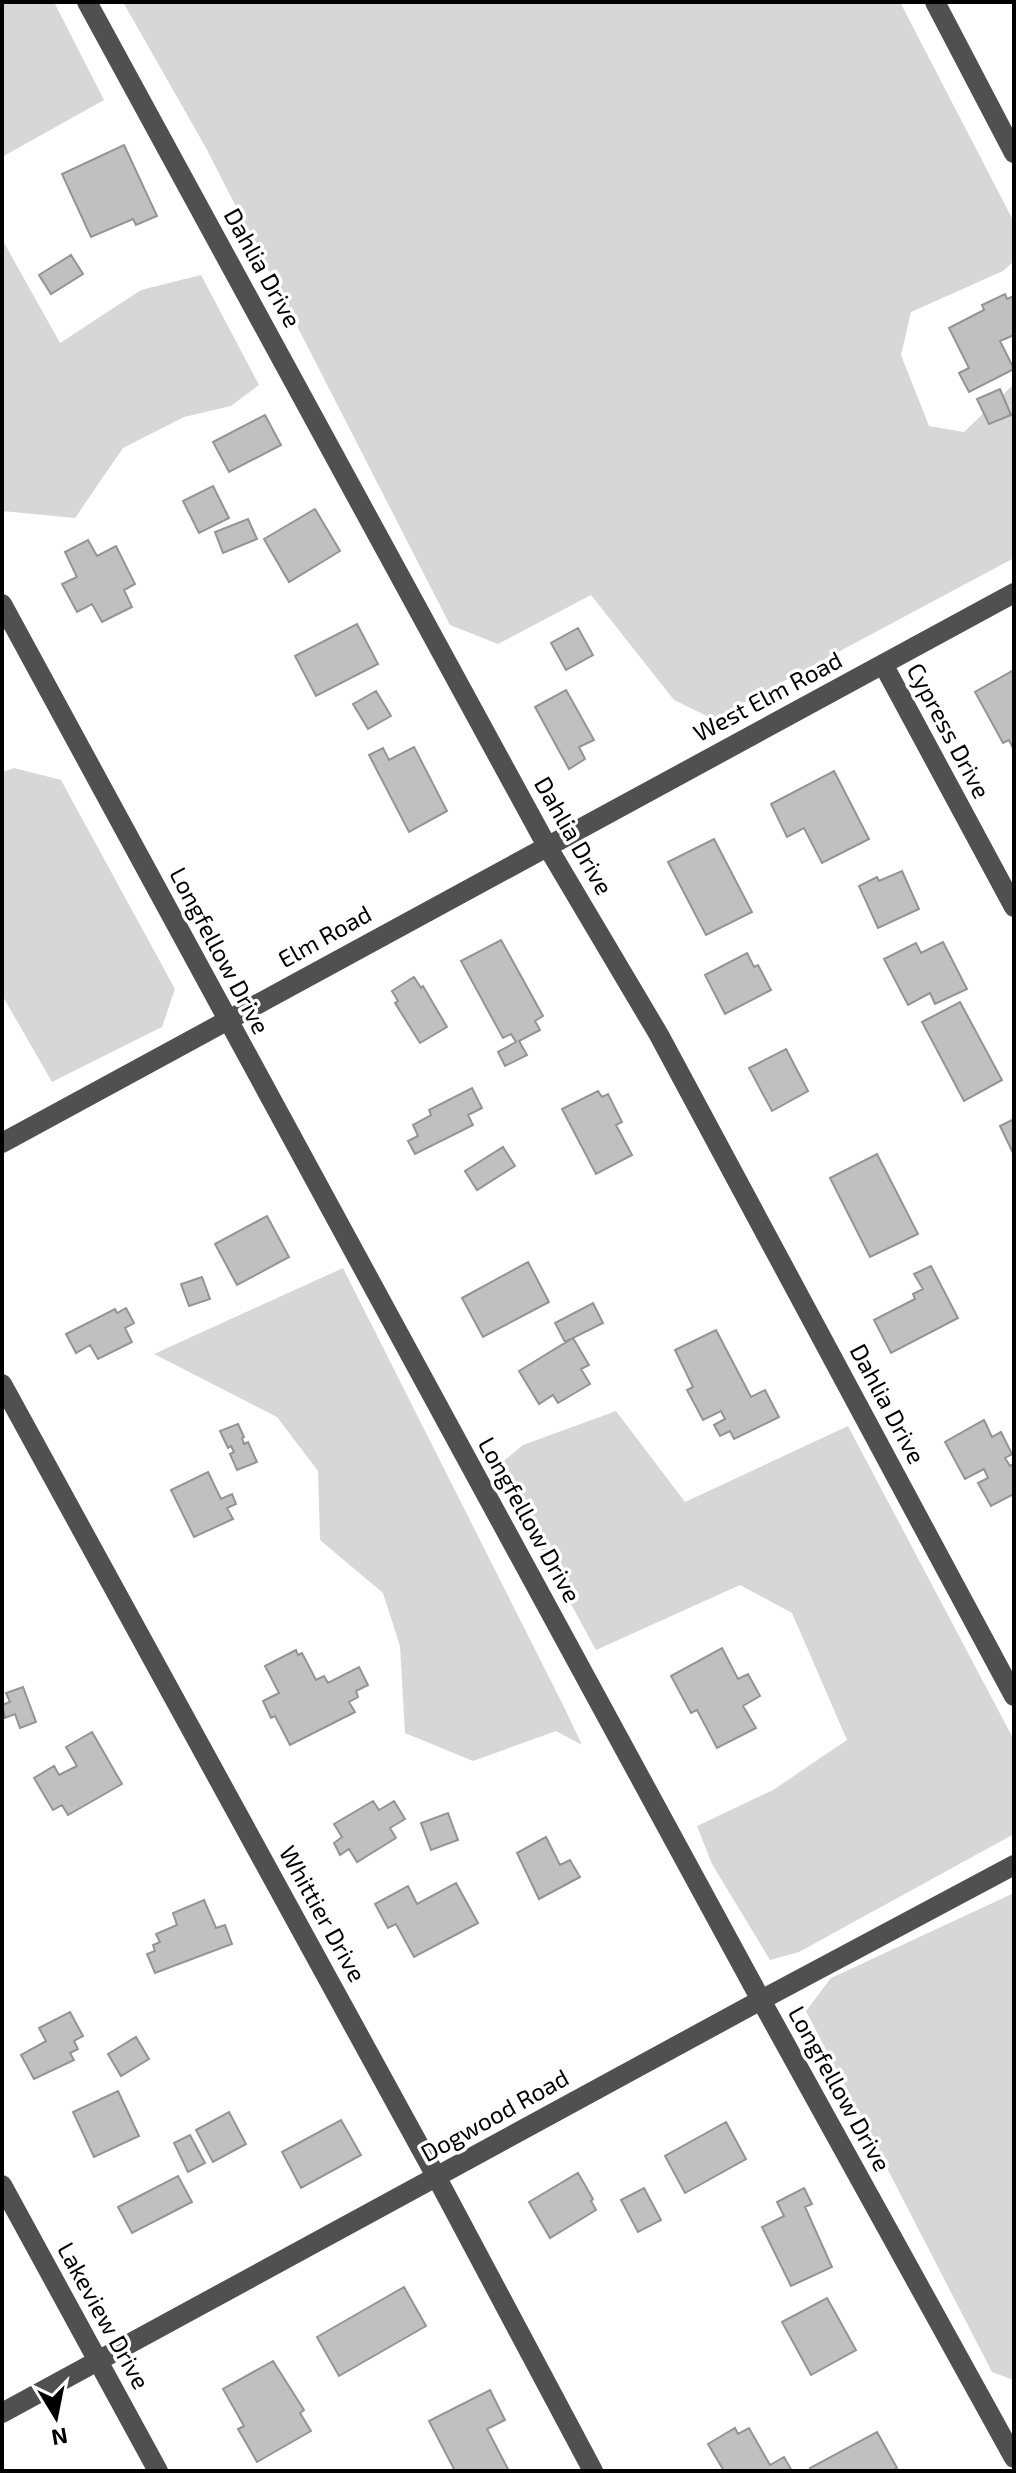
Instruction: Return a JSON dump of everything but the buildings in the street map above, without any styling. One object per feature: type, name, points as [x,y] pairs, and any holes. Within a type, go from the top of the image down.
[{"type":"street","name":"Dahlia Drive","points":[[87,2],[547,846],[659,1035],[1014,1696]]},
{"type":"street","points":[[935,2],[1014,153]]},
{"type":"street","name":"West Elm Road","points":[[547,846],[1014,593]]},
{"type":"street","name":"Longfellow Drive","points":[[2,604],[761,2000],[1014,2458]]},
{"type":"street","name":"Cypress Drive","points":[[883,664],[1014,907]]},
{"type":"street","name":"Elm Road","points":[[2,1143],[547,846]]},
{"type":"street","name":"Whittier Drive","points":[[2,1384],[437,2178],[593,2471]]},
{"type":"street","name":"Dogwood Road","points":[[2,2413],[1014,1865]]},
{"type":"street","name":"Lakeview Drive","points":[[2,2185],[158,2471]]},
{"type":"shaded area","points":[[2,2],[54,2],[104,100],[2,157]]},
{"type":"shaded area","points":[[123,2],[900,2],[1014,222],[1014,261],[1003,271],[911,312],[901,355],[929,426],[964,432],[1014,384],[1014,558],[713,719],[674,700],[591,595],[498,644],[450,625],[206,148]]},
{"type":"shaded area","points":[[2,239],[60,343],[141,290],[201,275],[259,385],[231,406],[184,417],[123,448],[75,518],[2,511]]},
{"type":"shaded area","points":[[14,768],[61,780],[175,989],[162,1027],[52,1082],[2,995],[2,772]]},
{"type":"shaded area","points":[[343,1268],[582,1745],[556,1731],[473,1761],[405,1733],[400,1646],[383,1593],[320,1540],[318,1471],[277,1417],[154,1354]]},
{"type":"shaded area","points":[[616,1411],[685,1502],[848,1426],[1014,1740],[1014,1834],[799,1952],[770,1960],[712,1864],[697,1826],[773,1790],[847,1740],[792,1613],[740,1585],[596,1650],[496,1467],[523,1445]]},
{"type":"shaded area","points":[[1014,1893],[1014,2380],[992,2372],[806,2011],[831,1978]]}]
